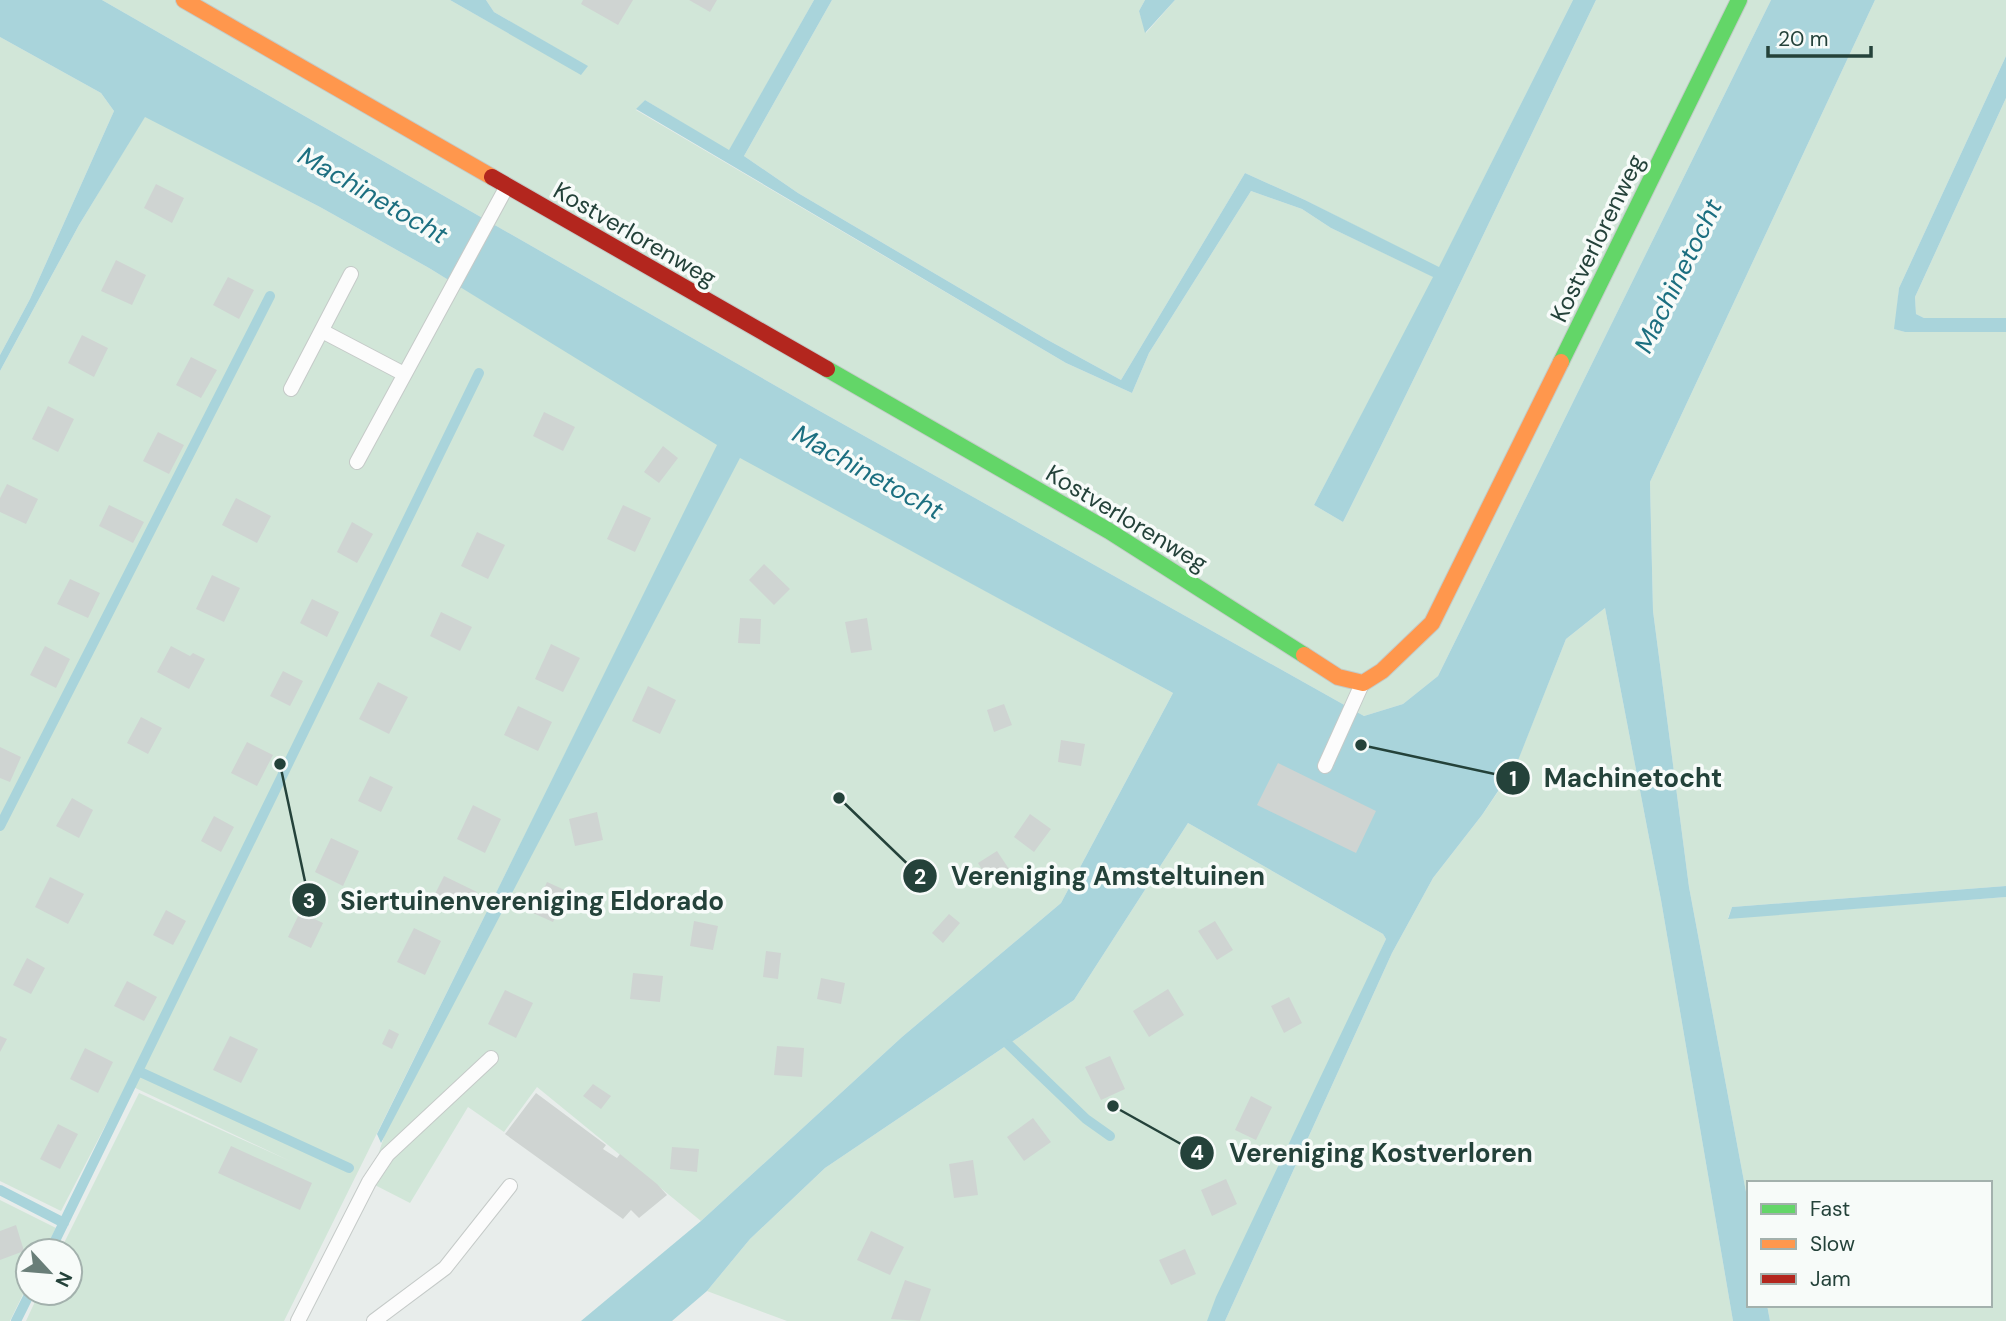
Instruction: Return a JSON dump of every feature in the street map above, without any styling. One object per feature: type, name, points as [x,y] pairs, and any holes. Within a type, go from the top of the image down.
[{"type":"street","name":"Kostverlorenweg","points":[[184,0],[1109,531],[1338,677],[1363,683],[1382,671],[1432,622],[1739,0]]},
{"type":"lane","points":[[357,463],[443,300],[507,187]]},
{"type":"lane","points":[[291,389],[351,274]]},
{"type":"lane","points":[[322,331],[404,374]]},
{"type":"lane","points":[[1325,766],[1363,683]]},
{"type":"lane","points":[[298,1321],[369,1182],[387,1155],[491,1058]]},
{"type":"lane","points":[[374,1321],[445,1268],[510,1186]]},
{"type":"green space","points":[[102,0],[450,0],[581,74],[587,66],[494,12],[486,0],[814,0],[729,151],[645,100],[636,110],[1066,363],[1132,393],[1149,353],[1251,191],[1302,209],[1331,228],[1434,277],[1314,505],[1343,522],[1596,0],[1771,0],[1438,676],[1403,704],[1364,716],[818,410]]},
{"type":"green space","points":[[832,0],[1145,0],[1139,11],[1146,33],[1175,0],[1573,0],[1439,268],[1305,200],[1245,173],[1121,380],[798,193],[744,156]]},
{"type":"green space","points":[[1875,0],[2006,0],[2006,56],[1899,288],[1895,329],[1905,332],[2006,332],[2006,886],[1732,907],[1728,918],[2006,897],[2006,1321],[1770,1321],[1767,1307],[1992,1307],[1992,1181],[1747,1181],[1747,1197],[1689,887],[1653,611],[1650,482]]},
{"type":"green space","points":[[0,37],[101,93],[114,111],[30,299],[0,355]]},
{"type":"green space","points":[[2006,98],[2006,318],[1924,318],[1916,314],[1915,297]]},
{"type":"green space","points":[[145,116],[320,207],[429,268],[719,443],[284,1321],[26,1321],[32,1307],[84,1307],[84,1237],[67,1237],[139,1093],[290,1161],[127,1084],[61,1211],[0,1181],[0,371],[79,225]]},
{"type":"green space","points":[[740,457],[1173,693],[1061,903],[902,1037],[701,1221],[537,1087],[504,1132],[468,1107],[410,1203],[369,1182],[385,1134]]},
{"type":"green space","points":[[1605,608],[1661,900],[1733,1321],[1225,1321],[1392,953],[1433,878],[1515,767],[1566,639]]},
{"type":"green space","points":[[1188,823],[1383,934],[1386,939],[1211,1321],[787,1321],[707,1291],[750,1239],[825,1168],[1074,1000]]},
{"type":"green space","points":[[0,1200],[56,1228],[51,1237],[14,1237],[14,1307],[17,1307],[10,1321],[0,1321]]},
{"type":"water","points":[[0,0],[102,0],[818,410],[1364,716],[1403,704],[1438,676],[1771,0],[1875,0],[1650,482],[1653,611],[1689,887],[1747,1197],[1747,1307],[1767,1307],[1770,1321],[1733,1321],[1661,900],[1605,608],[1566,639],[1517,763],[1482,815],[1433,878],[1392,953],[1225,1321],[1207,1321],[1386,939],[1383,934],[1188,823],[1074,1000],[825,1168],[750,1239],[707,1291],[672,1321],[581,1321],[701,1221],[902,1037],[1061,903],[1173,693],[740,458],[381,1143],[377,1134],[717,445],[429,268],[320,207],[145,117],[79,225],[0,371],[0,355],[30,299],[114,111],[101,93],[0,37]]},
{"type":"water","points":[[450,0],[486,0],[494,12],[588,66],[581,75]]},
{"type":"water","points":[[814,0],[832,0],[744,156],[798,193],[1121,380],[1245,173],[1439,267],[1573,0],[1596,0],[1343,522],[1314,505],[1433,277],[1331,228],[1302,209],[1251,191],[1149,353],[1132,393],[1066,363],[636,109],[645,100],[729,150]]},
{"type":"water","points":[[1145,0],[1175,0],[1145,33],[1139,11]]},
{"type":"water","points":[[2006,56],[2006,98],[1915,297],[1916,314],[1924,318],[2006,318],[2006,332],[1905,332],[1894,329],[1899,288]]},
{"type":"water","points":[[2006,886],[2006,897],[1728,919],[1732,907]]},
{"type":"building","points":[[583,0],[633,0],[618,25],[581,4]]},
{"type":"building","points":[[689,0],[717,0],[710,12]]},
{"type":"building","points":[[156,184],[184,198],[172,223],[144,208]]},
{"type":"building","points":[[116,260],[146,275],[132,305],[101,291]]},
{"type":"building","points":[[228,277],[254,290],[239,319],[213,305]]},
{"type":"building","points":[[82,335],[108,348],[94,377],[68,363]]},
{"type":"building","points":[[191,357],[217,370],[201,398],[176,385]]},
{"type":"building","points":[[48,406],[74,419],[58,452],[32,439]]},
{"type":"building","points":[[544,412],[575,427],[563,451],[533,436]]},
{"type":"building","points":[[158,432],[184,445],[169,474],[143,461]]},
{"type":"building","points":[[663,446],[678,458],[659,483],[644,472]]},
{"type":"building","points":[[7,484],[38,499],[26,524],[0,512],[0,498]]},
{"type":"building","points":[[236,498],[271,516],[257,543],[222,525]]},
{"type":"building","points":[[109,505],[144,522],[133,543],[99,526]]},
{"type":"building","points":[[623,505],[651,518],[635,552],[607,539]]},
{"type":"building","points":[[352,522],[373,534],[357,563],[337,552]]},
{"type":"building","points":[[477,532],[505,545],[488,579],[461,566]]},
{"type":"building","points":[[764,564],[790,589],[774,605],[749,580]]},
{"type":"building","points":[[212,575],[240,588],[224,622],[196,609]]},
{"type":"building","points":[[70,579],[100,593],[88,618],[57,604]]},
{"type":"building","points":[[312,599],[339,612],[327,637],[300,623]]},
{"type":"building","points":[[441,612],[472,627],[460,651],[430,636]]},
{"type":"building","points":[[740,618],[761,619],[760,644],[738,643]]},
{"type":"building","points":[[867,618],[872,650],[851,653],[845,622]]},
{"type":"building","points":[[551,644],[580,658],[563,692],[535,679]]},
{"type":"building","points":[[45,646],[70,659],[56,688],[30,675]]},
{"type":"building","points":[[171,646],[190,656],[193,653],[205,659],[189,689],[157,672]]},
{"type":"building","points":[[283,671],[303,681],[290,706],[270,696]]},
{"type":"building","points":[[378,682],[408,697],[389,734],[359,719]]},
{"type":"building","points":[[648,686],[676,700],[660,734],[632,721]]},
{"type":"building","points":[[1004,704],[1012,725],[994,732],[987,710]]},
{"type":"building","points":[[518,706],[552,722],[538,751],[504,735]]},
{"type":"building","points":[[141,717],[162,728],[148,754],[127,743]]},
{"type":"building","points":[[1061,740],[1085,744],[1081,766],[1058,762]]},
{"type":"building","points":[[247,742],[273,755],[257,786],[231,773]]},
{"type":"building","points":[[0,747],[21,757],[10,782],[0,778]]},
{"type":"building","points":[[1278,763],[1376,811],[1356,853],[1257,805]]},
{"type":"building","points":[[370,776],[393,787],[381,812],[358,801]]},
{"type":"building","points":[[72,798],[93,810],[79,838],[56,826]]},
{"type":"building","points":[[473,805],[501,819],[485,853],[457,839]]},
{"type":"building","points":[[597,812],[603,840],[575,846],[569,819]]},
{"type":"building","points":[[1030,814],[1051,829],[1034,852],[1014,837]]},
{"type":"building","points":[[214,816],[234,827],[221,852],[201,841]]},
{"type":"building","points":[[331,838],[359,851],[343,886],[315,872]]},
{"type":"building","points":[[997,851],[1009,869],[989,881],[978,863]]},
{"type":"building","points":[[444,876],[477,892],[467,914],[433,898]]},
{"type":"building","points":[[50,877],[84,894],[68,924],[35,907]]},
{"type":"building","points":[[547,882],[567,891],[553,922],[533,913]]},
{"type":"building","points":[[166,910],[186,921],[173,945],[153,935]]},
{"type":"building","points":[[300,912],[323,923],[311,948],[288,937]]},
{"type":"building","points":[[949,914],[960,923],[943,943],[932,933]]},
{"type":"building","points":[[694,921],[718,926],[713,950],[690,946]]},
{"type":"building","points":[[1215,921],[1233,950],[1217,960],[1198,931]]},
{"type":"building","points":[[414,928],[441,941],[425,975],[397,962]]},
{"type":"building","points":[[766,951],[781,953],[778,979],[763,977]]},
{"type":"building","points":[[27,958],[45,968],[31,994],[13,985]]},
{"type":"building","points":[[633,973],[663,976],[660,1002],[630,999]]},
{"type":"building","points":[[821,978],[845,983],[841,1004],[817,999]]},
{"type":"building","points":[[127,981],[157,997],[144,1021],[114,1006]]},
{"type":"building","points":[[1168,989],[1184,1015],[1149,1037],[1133,1011]]},
{"type":"building","points":[[505,990],[533,1003],[516,1038],[488,1024]]},
{"type":"building","points":[[1289,997],[1302,1023],[1284,1033],[1271,1006]]},
{"type":"building","points":[[389,1029],[399,1034],[392,1049],[382,1044]]},
{"type":"building","points":[[0,1036],[7,1039],[0,1052]]},
{"type":"building","points":[[230,1036],[258,1049],[241,1083],[213,1070]]},
{"type":"building","points":[[777,1046],[804,1048],[802,1077],[774,1075]]},
{"type":"building","points":[[85,1048],[113,1062],[98,1093],[70,1079]]},
{"type":"building","points":[[1110,1056],[1125,1089],[1101,1100],[1085,1067]]},
{"type":"building","points":[[593,1084],[611,1096],[601,1109],[583,1096]]},
{"type":"building","points":[[536,1093],[606,1145],[603,1149],[617,1158],[620,1154],[667,1195],[639,1218],[631,1210],[623,1219],[505,1134]]},
{"type":"building","points":[[1251,1096],[1272,1107],[1256,1140],[1235,1130]]},
{"type":"building","points":[[1033,1118],[1051,1142],[1024,1161],[1007,1137]]},
{"type":"building","points":[[58,1124],[78,1134],[60,1169],[40,1159]]},
{"type":"building","points":[[231,1146],[312,1183],[300,1210],[218,1173]]},
{"type":"building","points":[[672,1147],[699,1149],[697,1172],[670,1169]]},
{"type":"building","points":[[973,1160],[978,1195],[954,1198],[949,1164]]},
{"type":"building","points":[[1226,1179],[1237,1204],[1212,1216],[1201,1190]]},
{"type":"building","points":[[16,1225],[20,1237],[14,1237],[14,1255],[0,1260],[0,1231]]},
{"type":"building","points":[[871,1231],[904,1247],[890,1275],[857,1260]]},
{"type":"building","points":[[1185,1249],[1196,1274],[1171,1285],[1159,1260]]},
{"type":"building","points":[[905,1280],[931,1289],[920,1321],[891,1319]]},
{"type":"waterway","points":[[0,826],[270,296]]},
{"type":"waterway","points":[[57,1237],[479,373]]},
{"type":"waterway","points":[[1008,1044],[1086,1119],[1110,1136]]},
{"type":"waterway","points":[[138,1071],[349,1168]]},
{"type":"waterway","points":[[0,1190],[64,1223]]},
{"type":"waterway","points":[[16,1321],[23,1307]]},
{"type":"traffic: fast","points":[[1561,362],[1739,0]]},
{"type":"traffic: fast","points":[[827,369],[1109,531],[1304,655]]},
{"type":"traffic: slow","points":[[184,0],[492,177]]},
{"type":"traffic: slow","points":[[1304,655],[1338,677],[1363,683],[1382,671],[1432,623],[1561,362]]},
{"type":"traffic: jam","points":[[492,177],[827,369]]},
{"type":"place","name":"Machinetocht","points":[[1361,745]]},
{"type":"place","name":"Siertuinenvereniging Eldorado","points":[[280,764]]},
{"type":"place","name":"Vereniging Amsteltuinen","points":[[839,798]]},
{"type":"place","name":"Vereniging Kostverloren","points":[[1113,1106]]}]
